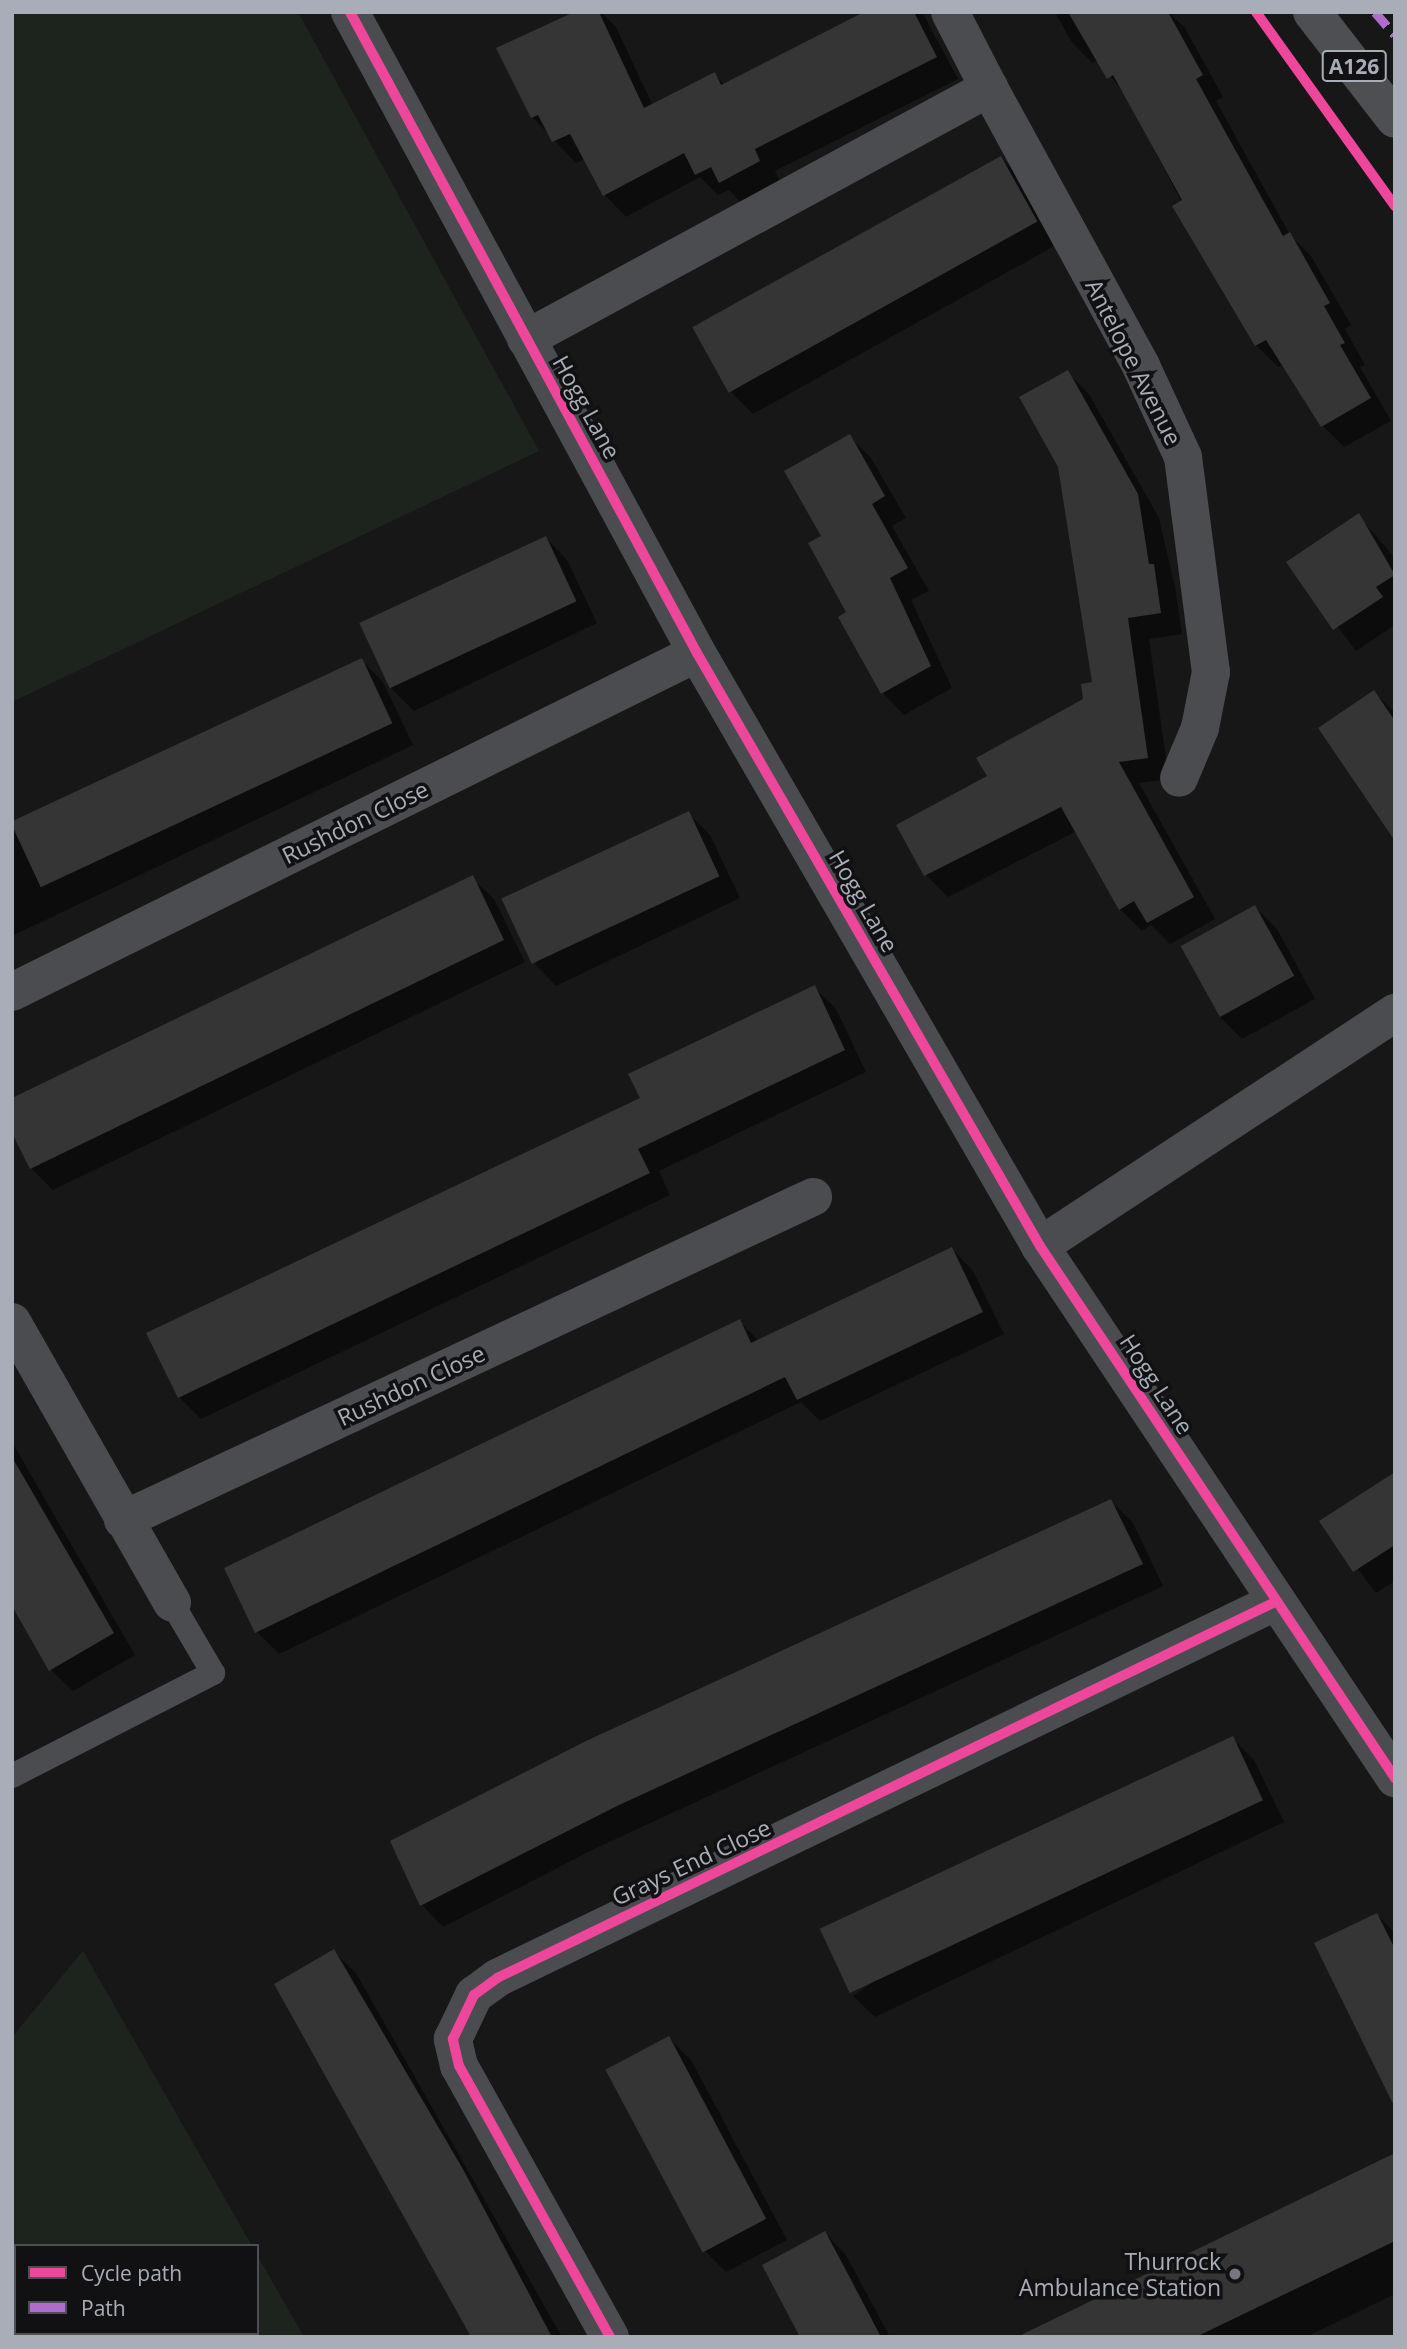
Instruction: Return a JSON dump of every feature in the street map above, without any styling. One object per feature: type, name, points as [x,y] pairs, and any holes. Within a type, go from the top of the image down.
[{"type":"main road","name":"A126","points":[[1312,12],[1395,119]]},
{"type":"street","name":"Hogg Lane","points":[[350,12],[697,653],[1040,1246],[1275,1602],[1395,1778]]},
{"type":"street","name":"Antelope Avenue","points":[[950,12],[1141,366],[1183,457],[1211,672],[1200,728],[1179,778]]},
{"type":"street","points":[[526,339],[989,88]]},
{"type":"street","name":"Rushdon Close","points":[[12,992],[697,653]]},
{"type":"street","points":[[1040,1246],[1395,1013]]},
{"type":"street","name":"Rushdon Close","points":[[123,1520],[813,1197]]},
{"type":"street","points":[[12,1322],[172,1603]]},
{"type":"street","name":"Grays End Close","points":[[610,2337],[459,2066],[453,2039],[474,1995],[497,1978],[1275,1602]]},
{"type":"lane","points":[[12,1776],[213,1673],[172,1603]]},
{"type":"shaded area","points":[[12,12],[298,12],[539,451],[12,702]]},
{"type":"shaded area","points":[[83,1951],[251,2244],[14,2244],[14,2335],[259,2335],[259,2258],[304,2337],[12,2337],[12,2037]]},
{"type":"building","points":[[574,12],[599,12],[644,108],[715,72],[721,85],[864,12],[914,12],[937,57],[755,149],[760,161],[719,183],[711,167],[695,175],[684,153],[603,196],[570,134],[552,142],[538,115],[531,118],[496,48]]},
{"type":"building","points":[[1068,12],[1168,12],[1203,75],[1196,79],[1283,236],[1290,232],[1330,303],[1324,306],[1345,343],[1340,345],[1371,398],[1321,427],[1266,340],[1255,346],[1172,206],[1182,200],[1113,75],[1107,79]]},
{"type":"building","points":[[1001,156],[1037,222],[729,393],[692,327]]},
{"type":"building","points":[[1068,370],[1138,494],[1149,564],[1154,564],[1161,613],[1128,618],[1148,758],[1119,762],[1194,897],[1147,923],[1134,901],[1119,910],[1061,807],[924,876],[896,825],[987,776],[976,758],[1083,699],[1081,684],[1092,682],[1058,467],[1019,397]]},
{"type":"building","points":[[850,434],[885,496],[872,504],[908,568],[890,578],[931,666],[881,694],[838,617],[846,612],[808,543],[821,536],[784,471]]},
{"type":"building","points":[[1359,513],[1395,575],[1376,587],[1383,597],[1333,630],[1286,562]]},
{"type":"building","points":[[546,536],[576,601],[390,688],[359,623]]},
{"type":"building","points":[[362,658],[392,723],[41,887],[12,821]]},
{"type":"building","points":[[1374,690],[1395,721],[1395,841],[1318,728]]},
{"type":"building","points":[[689,811],[719,876],[532,964],[501,898]]},
{"type":"building","points":[[473,875],[504,940],[30,1169],[12,1133],[12,1098]]},
{"type":"building","points":[[1255,905],[1294,976],[1220,1017],[1181,946]]},
{"type":"building","points":[[815,985],[845,1050],[638,1149],[650,1173],[178,1398],[146,1333],[640,1098],[628,1074]]},
{"type":"building","points":[[952,1247],[983,1312],[797,1400],[785,1377],[255,1633],[224,1568],[740,1319],[751,1343]]},
{"type":"building","points":[[12,1457],[114,1633],[49,1671],[12,1606]]},
{"type":"building","points":[[1395,1472],[1395,1545],[1353,1572],[1319,1521]]},
{"type":"building","points":[[1111,1499],[1143,1564],[617,1806],[420,1906],[390,1841],[586,1741]]},
{"type":"building","points":[[1233,1736],[1263,1800],[850,1993],[820,1929]]},
{"type":"building","points":[[1377,1913],[1395,1949],[1395,2108],[1314,1943]]},
{"type":"building","points":[[334,1949],[464,2171],[552,2337],[471,2337],[274,1984]]},
{"type":"building","points":[[669,2036],[766,2219],[703,2253],[605,2070]]},
{"type":"building","name":"Thurrock Ambulance Station","points":[[1395,2153],[1395,2241],[1196,2337],[1017,2337]]},
{"type":"building","points":[[825,2231],[881,2337],[800,2337],[762,2265]]},
{"type":"marked path","points":[[1375,12],[1395,35]]},
{"type":"cycle path","points":[[350,12],[697,653],[1040,1246],[1395,1778]]},
{"type":"cycle path","points":[[1256,12],[1395,206]]},
{"type":"cycle path","points":[[610,2337],[459,2066],[453,2039],[474,1995],[497,1978],[1275,1602]]},
{"type":"place","name":"Thurrock Ambulance Station","points":[[1235,2274]]}]
